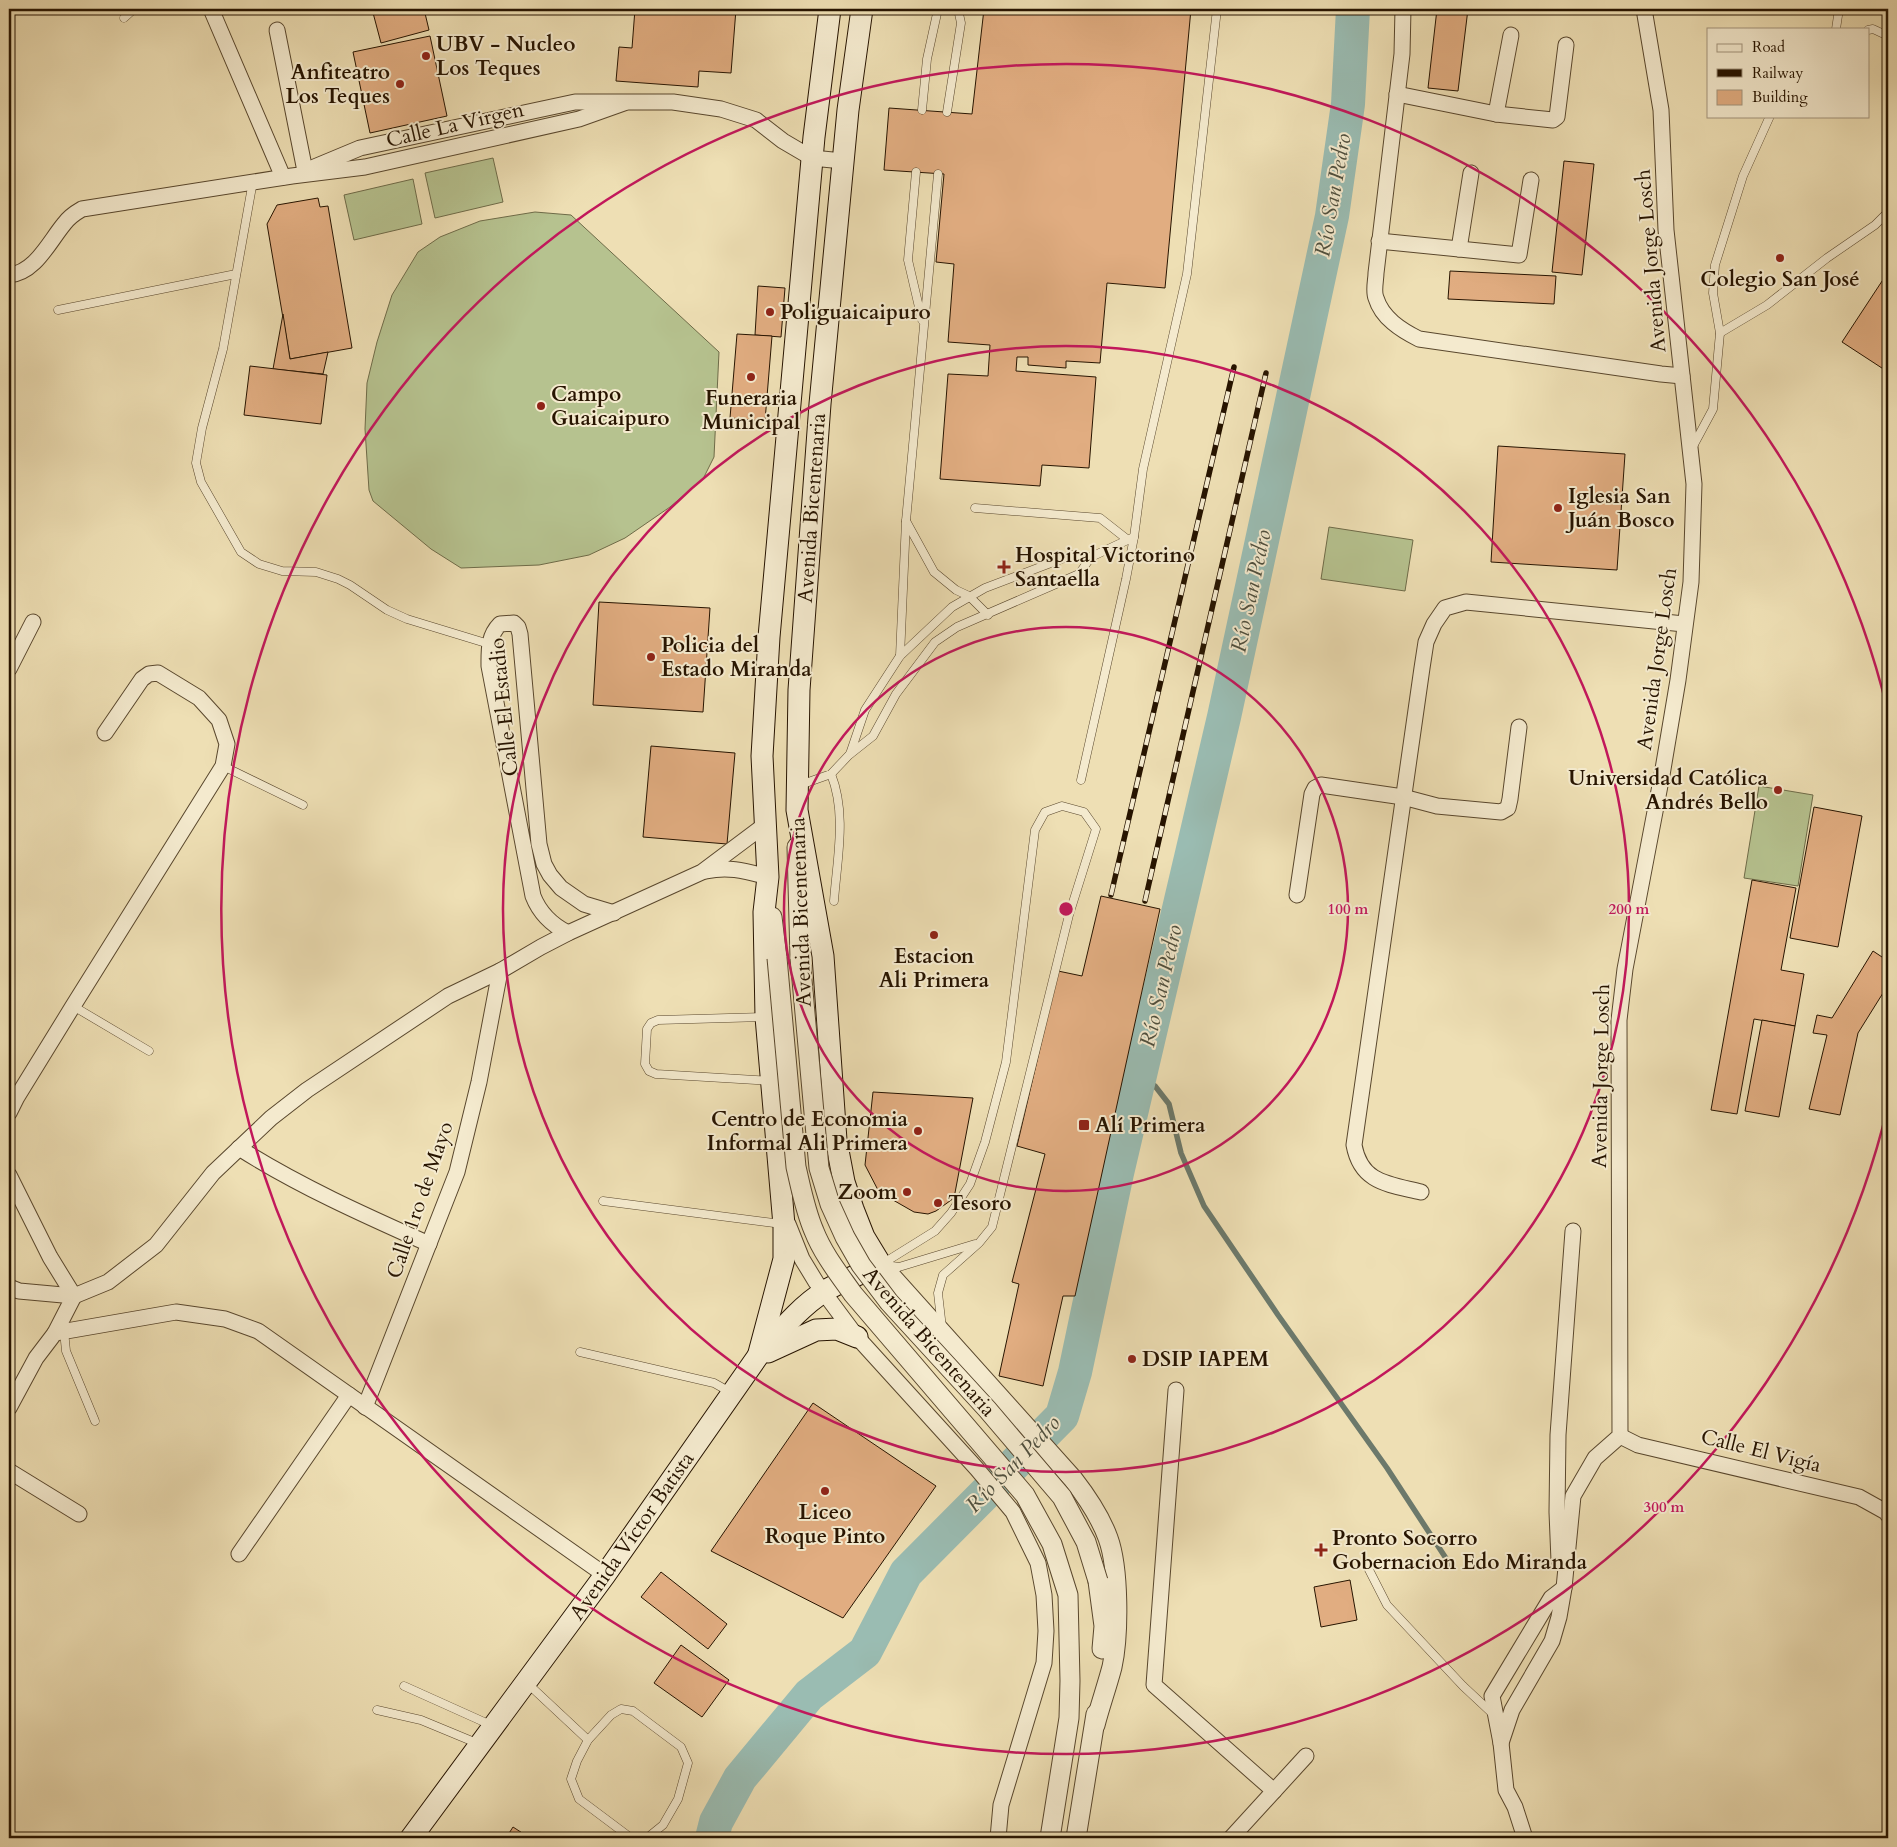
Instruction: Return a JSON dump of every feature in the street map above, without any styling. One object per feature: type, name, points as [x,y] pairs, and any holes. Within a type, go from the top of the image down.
[{"type":"main road","name":"Avenida Bicentenaria","points":[[768,880],[762,756],[769,637],[812,158],[830,9]]},
{"type":"main road","name":"Avenida Bicentenaria","points":[[797,810],[799,690],[820,404],[848,110],[862,9]]},
{"type":"main road","points":[[797,810],[823,956],[838,1148],[844,1182],[864,1237],[881,1265]]},
{"type":"main road","points":[[758,1356],[784,1259],[783,1215],[766,1017],[764,912],[768,880]]},
{"type":"main road","name":"Avenida Víctor Batista","points":[[411,1838],[605,1575],[758,1356],[786,1325],[824,1292],[854,1276],[881,1265]]},
{"type":"main road","points":[[758,1356],[816,1330],[837,1329],[858,1337]]},
{"type":"street","points":[[211,9],[293,175]]},
{"type":"street","points":[[1403,9],[1402,54],[1379,241],[1375,297],[1387,316],[1399,328],[1419,339],[1682,376]]},
{"type":"street","name":"Avenida Jorge Losch","points":[[1620,1436],[1620,1020],[1625,969],[1666,756],[1678,680],[1691,572],[1694,484],[1666,230],[1661,110],[1644,9]]},
{"type":"street","points":[[277,30],[293,175]]},
{"type":"street","points":[[1496,114],[1511,35]]},
{"type":"street","points":[[1397,94],[1496,114],[1553,120],[1558,117],[1566,45]]},
{"type":"street","name":"Calle La Virgen","points":[[293,175],[360,148],[575,102],[673,102],[721,109],[756,120],[783,141],[812,158],[843,161]]},
{"type":"street","name":"Calle La Virgen","points":[[9,275],[16,275],[25,270],[37,259],[65,222],[82,209],[293,175],[365,167],[579,119],[624,103]]},
{"type":"street","points":[[511,116],[514,133]]},
{"type":"street","points":[[397,140],[401,158]]},
{"type":"street","points":[[1459,249],[1471,173]]},
{"type":"street","points":[[1379,241],[1519,254],[1531,180]]},
{"type":"street","points":[[1421,1192],[1383,1183],[1366,1172],[1356,1159],[1354,1145],[1426,642],[1434,624],[1445,608],[1466,602],[1684,624]]},
{"type":"street","points":[[9,668],[33,622]]},
{"type":"street","name":"Calle El Estadio","points":[[568,933],[556,927],[548,920],[536,904],[533,896],[489,666],[489,644],[495,628],[500,624],[514,623],[518,627],[520,634],[539,844],[544,864],[561,888],[584,904],[614,913]]},
{"type":"street","points":[[9,1113],[17,1096],[223,766],[227,744],[219,720],[199,698],[158,673],[149,674],[142,679],[105,733]]},
{"type":"street","points":[[1297,895],[1312,794],[1315,788],[1321,785],[1403,797],[1437,806],[1501,812],[1508,808],[1519,727]]},
{"type":"street","name":"Avenida Bicentenaria","points":[[797,810],[800,958],[819,1168],[830,1204],[845,1237],[861,1265],[889,1302],[987,1409],[1062,1497],[1086,1542],[1098,1581],[1104,1626],[1095,1725]]},
{"type":"street","points":[[9,1287],[19,1291],[74,1296],[108,1282],[156,1245],[213,1173],[271,1118],[308,1090],[448,996],[500,971],[541,946],[702,872],[766,824]]},
{"type":"street","points":[[702,872],[721,868],[737,869],[768,880]]},
{"type":"street","name":"Avenida Bicentenaria","points":[[768,880],[796,1167],[803,1199],[814,1232],[853,1294],[1025,1494],[1052,1544],[1068,1595],[1070,1650],[1069,1718],[1050,1838]]},
{"type":"street","name":"Calle 1ro de Mayo","points":[[365,1407],[459,1163],[480,1082],[500,971]]},
{"type":"street","points":[[239,1148],[350,1208],[429,1244]]},
{"type":"street","points":[[9,1176],[50,1257],[74,1296]]},
{"type":"street","points":[[783,1215],[802,1259],[824,1292],[858,1337],[977,1469],[1013,1512],[1038,1563],[1044,1595],[1046,1630],[1044,1663],[1002,1805],[998,1838]]},
{"type":"street","points":[[1564,1582],[1559,1563],[1557,1512],[1558,1435],[1573,1231]]},
{"type":"street","points":[[881,1265],[1073,1479],[1092,1504],[1109,1539],[1115,1574],[1118,1618],[1112,1665],[1095,1725],[1076,1838]]},
{"type":"street","points":[[9,1408],[36,1358],[60,1332],[74,1296]]},
{"type":"street","points":[[60,1332],[176,1312],[225,1319],[258,1331],[605,1575]]},
{"type":"street","points":[[1176,1390],[1154,1685],[1274,1791]]},
{"type":"street","points":[[239,1554],[349,1395]]},
{"type":"street","points":[[1501,1743],[1512,1710],[1552,1642],[1559,1617],[1574,1496],[1582,1478],[1595,1458],[1620,1436]]},
{"type":"street","name":"Calle El Vigía","points":[[1620,1436],[1638,1445],[1858,1497],[1886,1512],[1888,1515]]},
{"type":"street","points":[[9,1471],[80,1514]]},
{"type":"street","points":[[1525,1838],[1515,1807],[1506,1790],[1501,1743],[1492,1696],[1551,1598],[1564,1582]]},
{"type":"street","points":[[1230,1838],[1306,1756]]},
{"type":"lane","points":[[124,18],[134,9]]},
{"type":"lane","points":[[922,110],[927,59],[938,9]]},
{"type":"lane","points":[[947,112],[961,23],[958,9]]},
{"type":"lane","points":[[1081,780],[1144,469],[1187,274],[1218,9]]},
{"type":"lane","points":[[1836,28],[1840,9]]},
{"type":"lane","points":[[1870,30],[1873,29],[1888,36]]},
{"type":"lane","points":[[1690,451],[1713,409],[1720,333],[1713,293],[1715,264],[1743,176],[1769,118]]},
{"type":"lane","points":[[916,172],[908,260],[923,327]]},
{"type":"lane","points":[[900,656],[906,521],[938,174]]},
{"type":"lane","points":[[253,182],[223,349],[202,428],[196,463],[201,482],[241,552],[254,561],[269,568],[282,571],[316,572],[338,579],[387,610],[407,619],[489,644]]},
{"type":"lane","points":[[1720,333],[1767,305],[1807,273],[1876,225],[1888,212]]},
{"type":"lane","points":[[58,310],[236,274]]},
{"type":"lane","points":[[975,508],[1100,518],[1131,538]]},
{"type":"lane","points":[[906,521],[934,572],[956,590],[969,596],[988,615]]},
{"type":"lane","points":[[797,786],[831,774],[872,736],[896,694],[935,642],[957,627],[1079,574],[1091,558],[1131,538]]},
{"type":"lane","points":[[850,755],[865,710],[900,656],[952,607],[985,588],[1072,555],[1091,558]]},
{"type":"lane","points":[[223,766],[303,805]]},
{"type":"lane","points":[[831,774],[837,790],[840,822],[834,901]]},
{"type":"lane","points":[[881,1265],[935,1231],[952,1213],[970,1184],[985,1142],[1006,1062],[1035,830],[1045,812],[1062,806],[1084,812],[1096,829],[1069,915],[992,1227],[979,1243],[943,1276],[938,1293],[943,1332]]},
{"type":"lane","points":[[73,1006],[149,1051]]},
{"type":"lane","points":[[766,1017],[658,1020],[651,1023],[647,1029],[645,1064],[649,1071],[656,1074],[771,1081]]},
{"type":"lane","points":[[603,1201],[783,1215]]},
{"type":"lane","points":[[881,1265],[899,1267],[979,1243]]},
{"type":"lane","points":[[60,1332],[95,1421]]},
{"type":"lane","points":[[580,1352],[714,1383],[732,1394]]},
{"type":"lane","points":[[1365,1562],[1387,1605],[1463,1686],[1495,1716]]},
{"type":"lane","points":[[527,1683],[588,1740]]},
{"type":"lane","points":[[404,1686],[494,1727]]},
{"type":"lane","points":[[631,1838],[578,1799],[571,1779],[577,1761],[588,1740],[611,1715],[621,1709],[633,1711],[681,1747],[688,1764],[678,1799],[663,1824],[647,1838]]},
{"type":"lane","points":[[378,1710],[421,1720],[481,1745]]},
{"type":"green space","points":[[493,158],[503,202],[435,218],[425,173]]},
{"type":"green space","points":[[413,179],[422,224],[354,240],[344,195]]},
{"type":"green space","name":"Campo Guaicaipuro","points":[[535,212],[571,215],[719,352],[714,457],[703,479],[670,507],[625,538],[589,555],[539,565],[461,568],[431,549],[373,501],[369,490],[365,429],[367,383],[377,342],[392,295],[418,252],[440,237],[480,221]]},
{"type":"green space","points":[[1329,527],[1413,540],[1405,591],[1321,579]]},
{"type":"green space","points":[[1759,786],[1813,795],[1798,886],[1744,878]]},
{"type":"building","points":[[372,9],[424,9],[429,30],[381,43]]},
{"type":"building","points":[[635,9],[736,9],[731,73],[699,71],[698,87],[616,81],[619,47],[632,48]]},
{"type":"building","points":[[984,9],[1191,9],[1165,288],[1107,283],[1100,363],[1066,361],[1066,368],[1028,365],[1028,357],[1017,357],[1016,371],[1096,377],[1089,468],[1042,465],[1040,486],[940,479],[948,374],[988,376],[990,345],[948,342],[954,264],[936,262],[944,174],[884,170],[889,108],[972,114]]},
{"type":"building","points":[[1437,9],[1468,9],[1458,91],[1428,88]]},
{"type":"building","name":"Anfiteatro Los Teques","points":[[430,36],[447,116],[370,133],[353,52]]},
{"type":"building","points":[[1564,161],[1594,164],[1582,275],[1552,272]]},
{"type":"building","points":[[318,198],[320,207],[328,206],[352,348],[290,359],[267,224],[277,205]]},
{"type":"building","points":[[1450,271],[1556,276],[1554,304],[1448,299]]},
{"type":"building","points":[[1888,272],[1888,372],[1842,342]]},
{"type":"building","name":"Poliguaicaipuro","points":[[758,286],[785,288],[781,337],[755,335]]},
{"type":"building","points":[[283,314],[290,359],[328,352],[323,374],[273,369]]},
{"type":"building","name":"Funeraria Municipal","points":[[737,334],[772,336],[765,421],[730,418]]},
{"type":"building","points":[[250,366],[327,375],[321,424],[244,415]]},
{"type":"building","name":"Iglesia San Juán Bosco","points":[[1498,446],[1625,454],[1617,570],[1491,562]]},
{"type":"building","name":"Policia del Estado Miranda","points":[[599,602],[710,608],[703,712],[593,705]]},
{"type":"building","points":[[651,746],[735,753],[727,844],[643,837]]},
{"type":"building","points":[[1814,807],[1862,816],[1838,947],[1790,938]]},
{"type":"building","points":[[1752,880],[1796,888],[1781,970],[1804,974],[1795,1026],[1754,1019],[1737,1114],[1711,1110]]},
{"type":"building","points":[[1101,896],[1160,909],[1075,1296],[1063,1296],[1043,1386],[999,1376],[1019,1284],[1012,1282],[1045,1154],[1017,1146],[1058,971],[1082,976]]},
{"type":"building","points":[[1873,951],[1888,961],[1888,985],[1858,1033],[1840,1115],[1809,1109],[1827,1035],[1813,1033],[1817,1015],[1832,1018]]},
{"type":"building","points":[[1762,1020],[1795,1026],[1779,1117],[1745,1111]]},
{"type":"building","name":"Centro de Economia Informal Ali Primera","points":[[873,1092],[973,1098],[954,1198],[936,1211],[928,1214],[914,1212],[879,1192],[865,1165]]},
{"type":"building","name":"Liceo Roque Pinto","points":[[813,1403],[936,1486],[843,1618],[711,1551]]},
{"type":"building","points":[[661,1572],[727,1624],[708,1649],[641,1597]]},
{"type":"building","points":[[1350,1580],[1357,1620],[1321,1627],[1314,1587]]},
{"type":"building","points":[[681,1645],[729,1680],[702,1717],[654,1683]]},
{"type":"building","points":[[513,1827],[530,1838],[506,1838]]},
{"type":"waterway","name":"Río San Pedro","points":[[712,1838],[716,1822],[740,1778],[809,1695],[865,1652],[906,1573],[1062,1416],[1075,1372],[1117,1173],[1224,717],[1332,216],[1348,104],[1353,9]]},
{"type":"waterway","points":[[1140,1076],[1155,1086],[1169,1104],[1181,1153],[1204,1206],[1278,1315],[1387,1468],[1451,1566]]},
{"type":"railway","points":[[1111,895],[1234,367]]},
{"type":"railway","points":[[1145,901],[1266,373]]},
{"type":"place","name":"UBV - Nucleo Los Teques","points":[[426,56]]},
{"type":"place","name":"Anfiteatro Los Teques","points":[[400,84]]},
{"type":"place","name":"Colegio San José","points":[[1780,258]]},
{"type":"place","name":"Poliguaicaipuro","points":[[770,312]]},
{"type":"place","name":"Funeraria Municipal","points":[[751,377]]},
{"type":"place","name":"Campo Guaicaipuro","points":[[541,406]]},
{"type":"place","name":"Iglesia San Juán Bosco","points":[[1558,508]]},
{"type":"place","name":"Hospital Victorino Santaella","points":[[1004,567]]},
{"type":"place","name":"Policia del Estado Miranda","points":[[651,657]]},
{"type":"place","name":"Universidad Católica Andrés Bello","points":[[1778,790]]},
{"type":"place","name":"Estacion Ali Primera","points":[[934,935]]},
{"type":"place","name":"Alí Primera","points":[[1084,1125]]},
{"type":"place","name":"Centro de Economia Informal Ali Primera","points":[[918,1131]]},
{"type":"place","name":"Zoom","points":[[907,1192]]},
{"type":"place","name":"Tesoro","points":[[938,1203]]},
{"type":"place","name":"DSIP IAPEM","points":[[1132,1359]]},
{"type":"place","name":"Liceo Roque Pinto","points":[[825,1491]]},
{"type":"place","name":"Pronto Socorro Gobernacion Edo Miranda","points":[[1321,1550]]}]
